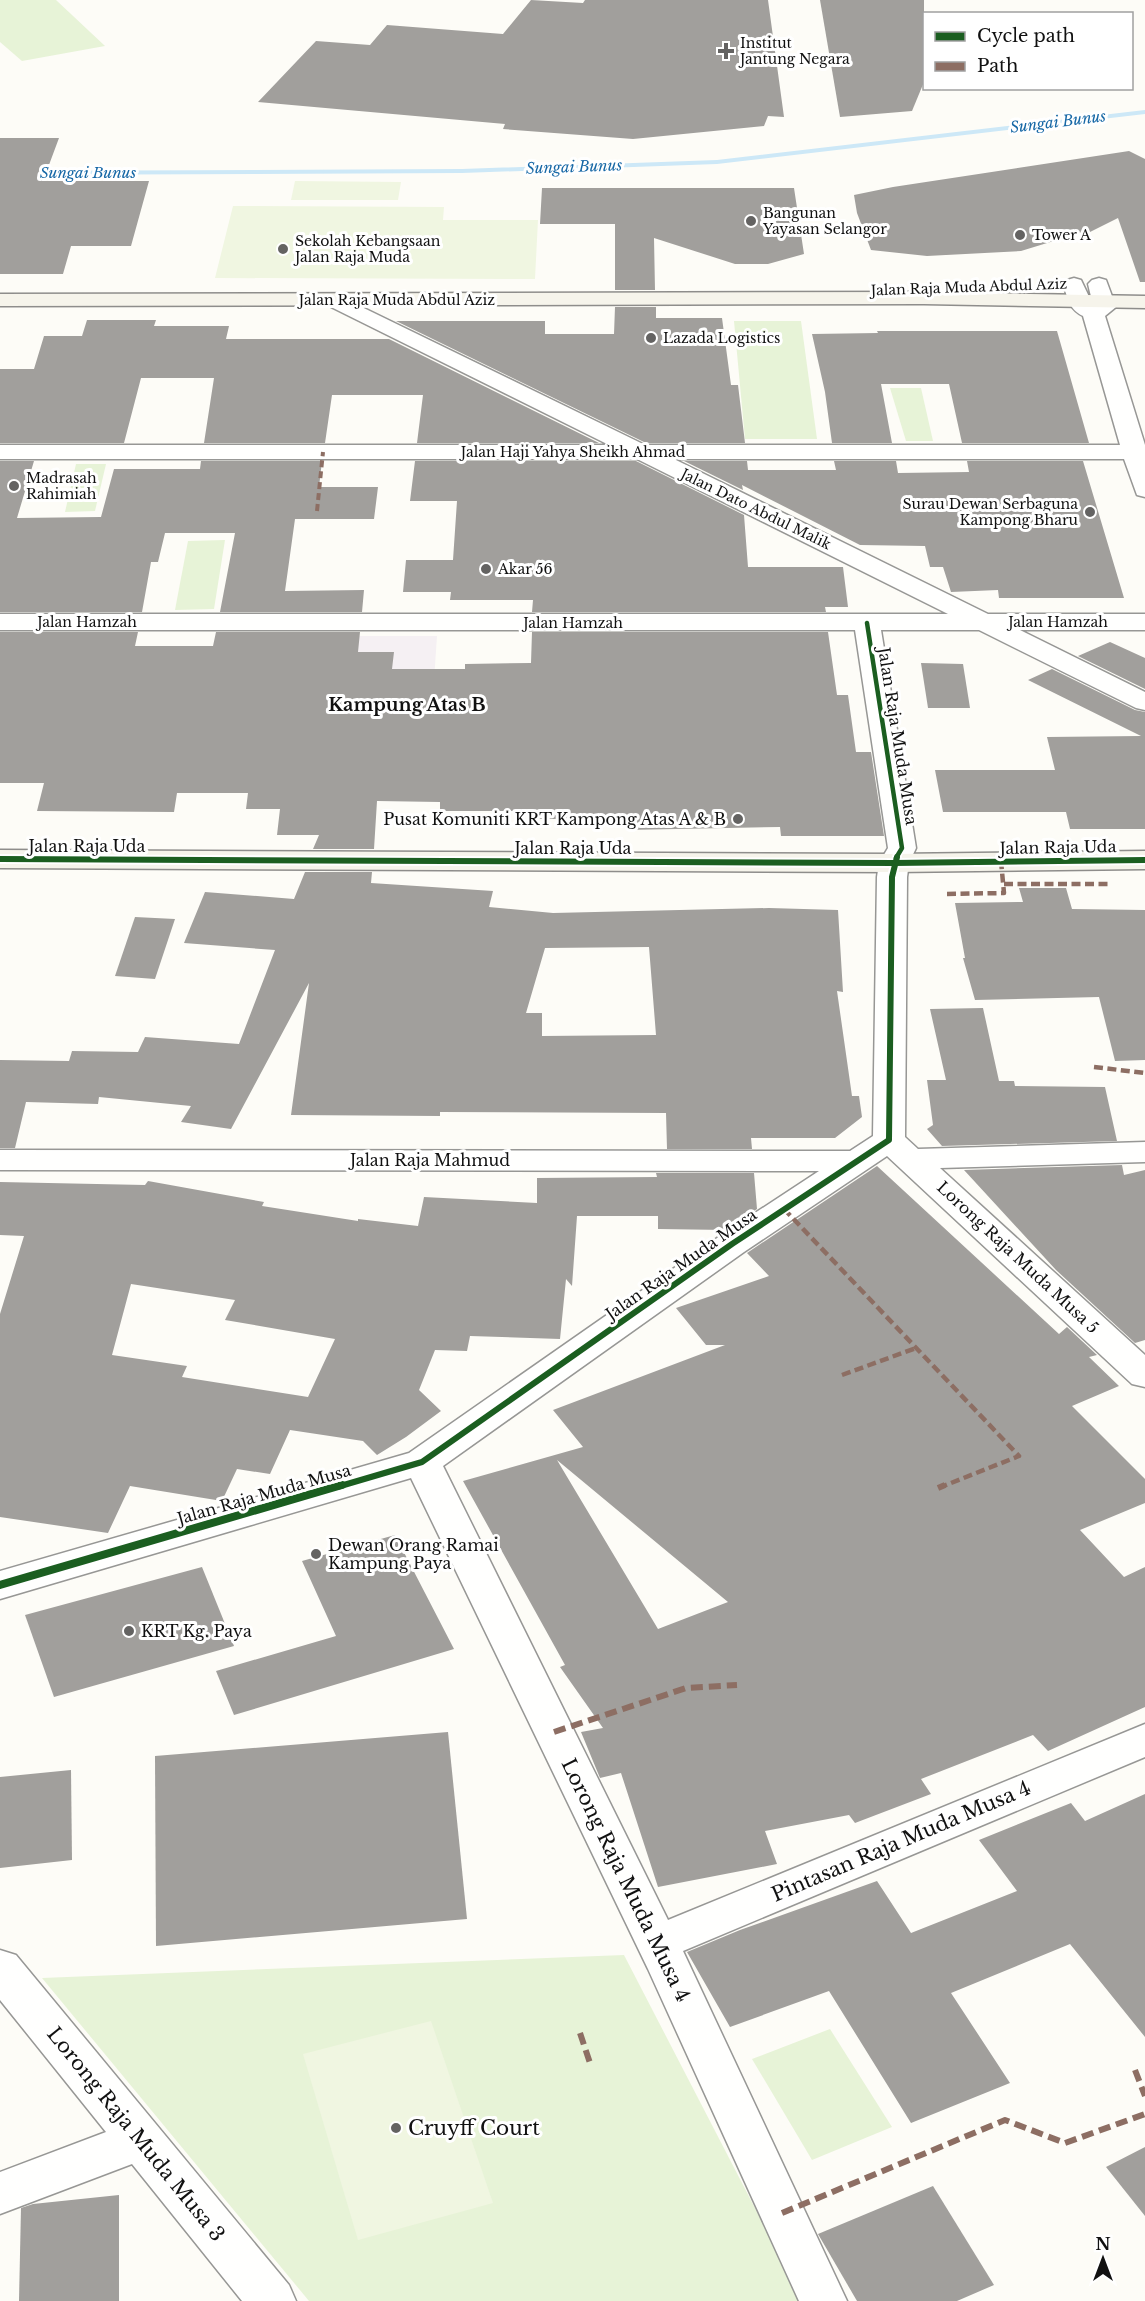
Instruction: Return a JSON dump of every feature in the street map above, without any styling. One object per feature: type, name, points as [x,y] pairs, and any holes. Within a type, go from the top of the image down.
[{"type":"main road","name":"Jalan Raja Muda Abdul Aziz","points":[[1089,297],[1145,285]]},
{"type":"main road","name":"Jalan Raja Muda Abdul Aziz","points":[[0,300],[795,300],[1089,297],[1145,302]]},
{"type":"main road","name":"Jalan Raja Uda","points":[[0,859],[894,863],[1145,860]]},
{"type":"street","points":[[1089,297],[1139,452],[1145,490]]},
{"type":"street","name":"Jalan Dato Abdul Malik","points":[[335,300],[1145,702]]},
{"type":"street","name":"Jalan Haji Yahya Sheikh Ahmad","points":[[0,452],[1139,452]]},
{"type":"street","name":"Jalan Hamzah","points":[[0,622],[1145,622]]},
{"type":"street","name":"Jalan Raja Muda Musa","points":[[0,1585],[422,1462],[732,1244],[860,1161],[901,1149],[889,985],[894,863],[902,848],[867,623]]},
{"type":"street","points":[[901,1149],[1145,1152]]},
{"type":"street","name":"Lorong Raja Muda Musa 5","points":[[901,1149],[1145,1375]]},
{"type":"street","name":"Jalan Raja Mahmud","points":[[0,1160],[860,1161]]},
{"type":"street","name":"Lorong Raja Muda Musa 4","points":[[422,1462],[657,1943],[823,2301]]},
{"type":"street","name":"Pintasan Raja Muda Musa 4","points":[[657,1943],[1145,1740]]},
{"type":"street","name":"Lorong Raja Muda Musa 3","points":[[0,1968],[272,2301]]},
{"type":"street","points":[[0,2193],[141,2140]]},
{"type":"shaded area","points":[[301,636],[437,636],[431,725]]},
{"type":"green space","points":[[0,0],[56,0],[105,46],[22,61],[0,42]]},
{"type":"green space","points":[[295,181],[401,182],[398,200],[291,200]]},
{"type":"green space","points":[[233,206],[444,207],[443,220],[538,220],[535,279],[215,278]]},
{"type":"green space","points":[[734,321],[801,321],[817,439],[745,439]]},
{"type":"green space","points":[[890,388],[921,388],[933,441],[906,441]]},
{"type":"green space","points":[[76,464],[106,464],[95,511],[65,512]]},
{"type":"green space","points":[[225,540],[214,609],[175,610],[188,541]]},
{"type":"green space","points":[[624,1955],[803,2301],[309,2301],[42,1978]]},
{"type":"green space","name":"Cruyff Court","points":[[431,2021],[493,2203],[358,2240],[303,2054]]},
{"type":"green space","points":[[830,2029],[892,2127],[812,2160],[752,2059]]},
{"type":"building","points":[[531,0],[583,3],[585,0],[768,0],[784,117],[768,116],[764,126],[633,139],[503,129],[505,124],[258,102],[316,41],[370,45],[387,25],[503,34]]},
{"type":"building","points":[[820,0],[924,0],[923,84],[912,111],[840,117]]},
{"type":"building","points":[[0,138],[59,138],[43,181],[149,181],[131,246],[71,246],[63,274],[0,274]]},
{"type":"building","points":[[1129,151],[1145,159],[1145,282],[1140,282],[1118,218],[1086,234],[1083,232],[1021,251],[927,256],[871,250],[857,213],[854,195]]},
{"type":"building","points":[[542,188],[794,188],[804,254],[768,264],[735,264],[654,238],[655,290],[615,290],[615,224],[540,224]]},
{"type":"building","points":[[615,307],[656,307],[656,318],[722,318],[731,385],[738,385],[745,443],[646,443],[396,321],[545,321],[545,334],[614,334]]},
{"type":"building","points":[[87,320],[156,320],[154,326],[229,326],[226,339],[389,339],[599,443],[417,443],[423,395],[332,395],[325,443],[204,443],[214,378],[141,378],[124,443],[0,443],[0,369],[34,369],[44,336],[82,336]]},
{"type":"building","points":[[877,331],[1057,331],[1089,443],[962,443],[949,384],[881,384],[892,443],[832,443],[825,392],[812,334],[878,333]]},
{"type":"building","points":[[0,461],[34,461],[17,518],[101,517],[114,469],[200,469],[201,461],[322,461],[319,487],[378,487],[374,519],[295,519],[285,591],[364,590],[362,612],[220,612],[235,533],[165,533],[158,562],[151,562],[142,612],[0,612]]},
{"type":"building","points":[[415,461],[636,461],[744,515],[748,567],[843,567],[848,607],[825,607],[826,612],[532,612],[533,600],[450,600],[451,592],[403,592],[406,560],[453,560],[457,501],[410,501]]},
{"type":"building","points":[[684,461],[747,461],[748,470],[836,470],[834,461],[896,461],[898,473],[969,472],[967,461],[1083,461],[1124,598],[999,598],[998,590],[951,592],[943,567],[930,567],[925,546],[860,545],[742,485],[743,490]]},
{"type":"building","points":[[0,632],[138,632],[135,646],[213,646],[216,632],[360,632],[358,652],[394,652],[392,669],[465,669],[465,664],[531,663],[532,632],[828,632],[837,695],[848,695],[856,752],[871,752],[884,836],[781,836],[780,827],[626,830],[626,819],[538,819],[538,811],[440,811],[440,802],[377,801],[374,849],[313,849],[319,835],[277,835],[280,809],[246,809],[248,793],[177,793],[174,812],[37,811],[44,783],[0,783]]},
{"type":"building","points":[[1110,642],[1145,658],[1145,689],[1078,656]]},
{"type":"building","points":[[921,663],[963,664],[970,708],[928,708]]},
{"type":"building","points":[[1052,669],[1135,710],[1145,712],[1145,829],[1070,829],[1066,812],[943,812],[935,770],[1055,770],[1047,737],[1141,736],[1028,680]]},
{"type":"building","points":[[305,872],[372,872],[371,883],[493,891],[489,907],[553,913],[769,908],[838,910],[843,992],[837,991],[852,1096],[859,1096],[862,1117],[835,1138],[751,1138],[752,1149],[667,1149],[666,1113],[440,1112],[440,1116],[291,1115],[309,983],[231,1129],[181,1122],[191,1106],[99,1097],[98,1104],[26,1102],[15,1148],[0,1148],[0,1060],[69,1061],[72,1051],[138,1052],[145,1037],[239,1044],[275,950],[184,943],[205,892],[294,899]],"holes":[[[649,947],[656,1035],[542,1036],[542,1013],[526,1013],[545,948]]]},
{"type":"building","points":[[1019,888],[1066,888],[1072,909],[1145,910],[1145,1060],[1115,1061],[1099,997],[975,1000],[963,958],[965,958],[955,903],[1023,902]]},
{"type":"building","points":[[135,917],[175,919],[155,979],[115,976]]},
{"type":"building","points":[[983,1008],[999,1081],[1014,1081],[1015,1086],[1105,1087],[1117,1141],[942,1146],[927,1129],[933,1125],[927,1080],[946,1080],[930,1009]]},
{"type":"building","points":[[1122,1165],[1124,1175],[1145,1170],[1145,1340],[1135,1343],[1056,1270],[964,1170]]},
{"type":"building","points":[[877,1166],[1059,1334],[1067,1327],[1097,1355],[1089,1357],[1119,1386],[1072,1406],[1145,1479],[1145,1503],[1080,1530],[1124,1577],[1145,1567],[1145,1707],[1048,1751],[1033,1735],[921,1779],[931,1794],[855,1823],[849,1815],[765,1831],[777,1864],[658,1887],[621,1773],[600,1778],[581,1732],[603,1728],[560,1667],[565,1665],[463,1481],[583,1447],[553,1410],[725,1345],[706,1345],[676,1308],[769,1276],[747,1253]],"holes":[[[557,1460],[728,1602],[658,1629]]]},
{"type":"building","points":[[656,1173],[754,1173],[757,1209],[726,1230],[658,1229],[658,1216],[577,1216],[572,1286],[566,1279],[560,1339],[470,1336],[467,1351],[435,1350],[419,1390],[441,1411],[377,1455],[363,1441],[290,1430],[270,1474],[237,1469],[222,1501],[130,1486],[108,1533],[0,1517],[0,1314],[24,1236],[0,1235],[0,1182],[145,1185],[148,1181],[264,1202],[262,1206],[358,1221],[358,1219],[418,1226],[424,1197],[537,1203],[537,1178],[657,1177]],"holes":[[[131,1284],[235,1300],[225,1320],[335,1339],[308,1397],[182,1377],[187,1366],[112,1355]]]},
{"type":"building","points":[[395,1535],[454,1649],[234,1715],[216,1671],[336,1636],[302,1561]]},
{"type":"building","name":"KRT Kg. Paya","points":[[202,1567],[234,1646],[54,1697],[25,1615]]},
{"type":"building","points":[[448,1732],[467,1919],[156,1946],[155,1756]]},
{"type":"building","points":[[71,1770],[72,1860],[0,1868],[0,1777]]},
{"type":"building","points":[[1145,1794],[1145,2037],[1070,1944],[951,1993],[1010,2083],[911,2123],[829,1991],[730,2027],[687,1952],[740,1930],[877,1881],[911,1933],[1017,1891],[979,1840],[1071,1803],[1085,1821]]},
{"type":"building","points":[[1145,2147],[1145,2216],[1106,2167]]},
{"type":"building","points":[[933,2186],[994,2285],[957,2301],[857,2301],[818,2234]]},
{"type":"building","points":[[119,2195],[119,2301],[19,2301],[21,2208],[33,2204]]},
{"type":"waterway","name":"Sungai Bunus","points":[[0,173],[462,171],[717,162],[1145,112]]},
{"type":"marked path","points":[[317,511],[323,452]]},
{"type":"marked path","points":[[947,894],[1004,893],[1001,861]]},
{"type":"marked path","points":[[1004,884],[1111,884]]},
{"type":"marked path","points":[[1094,1067],[1145,1073]]},
{"type":"marked path","points":[[784,1209],[1019,1456],[938,1488]]},
{"type":"marked path","points":[[842,1375],[916,1348]]},
{"type":"marked path","points":[[554,1732],[686,1688],[737,1685]]},
{"type":"marked path","points":[[580,2033],[590,2063]]},
{"type":"marked path","points":[[1135,2070],[1145,2096]]},
{"type":"marked path","points":[[782,2213],[1005,2120],[1065,2143],[1145,2114]]},
{"type":"cycle path","points":[[0,1585],[422,1462],[732,1244],[889,1140],[892,877],[894,863],[902,848],[867,623]]},
{"type":"cycle path","points":[[0,859],[894,863],[1145,860]]},
{"type":"place","name":"Institut Jantung Negara","points":[[726,51]]},
{"type":"place","name":"Bangunan Yayasan Selangor","points":[[751,221]]},
{"type":"place","name":"Tower A","points":[[1020,235]]},
{"type":"place","name":"Sekolah Kebangsaan Jalan Raja Muda","points":[[283,249]]},
{"type":"place","name":"Lazada Logistics","points":[[651,338]]},
{"type":"place","name":"Madrasah Rahimiah","points":[[14,486]]},
{"type":"place","name":"Surau Dewan Serbaguna Kampong Bharu","points":[[1090,512]]},
{"type":"place","name":"Akar 56","points":[[486,569]]},
{"type":"place","name":"Pusat Komuniti KRT Kampong Atas A & B","points":[[738,819]]},
{"type":"place","name":"Dewan Orang Ramai Kampung Paya","points":[[316,1554]]},
{"type":"place","name":"KRT Kg. Paya","points":[[129,1631]]},
{"type":"place","name":"Cruyff Court","points":[[396,2128]]},
{"type":"district","name":"Kampung Atas B","points":[[407,705]]}]
